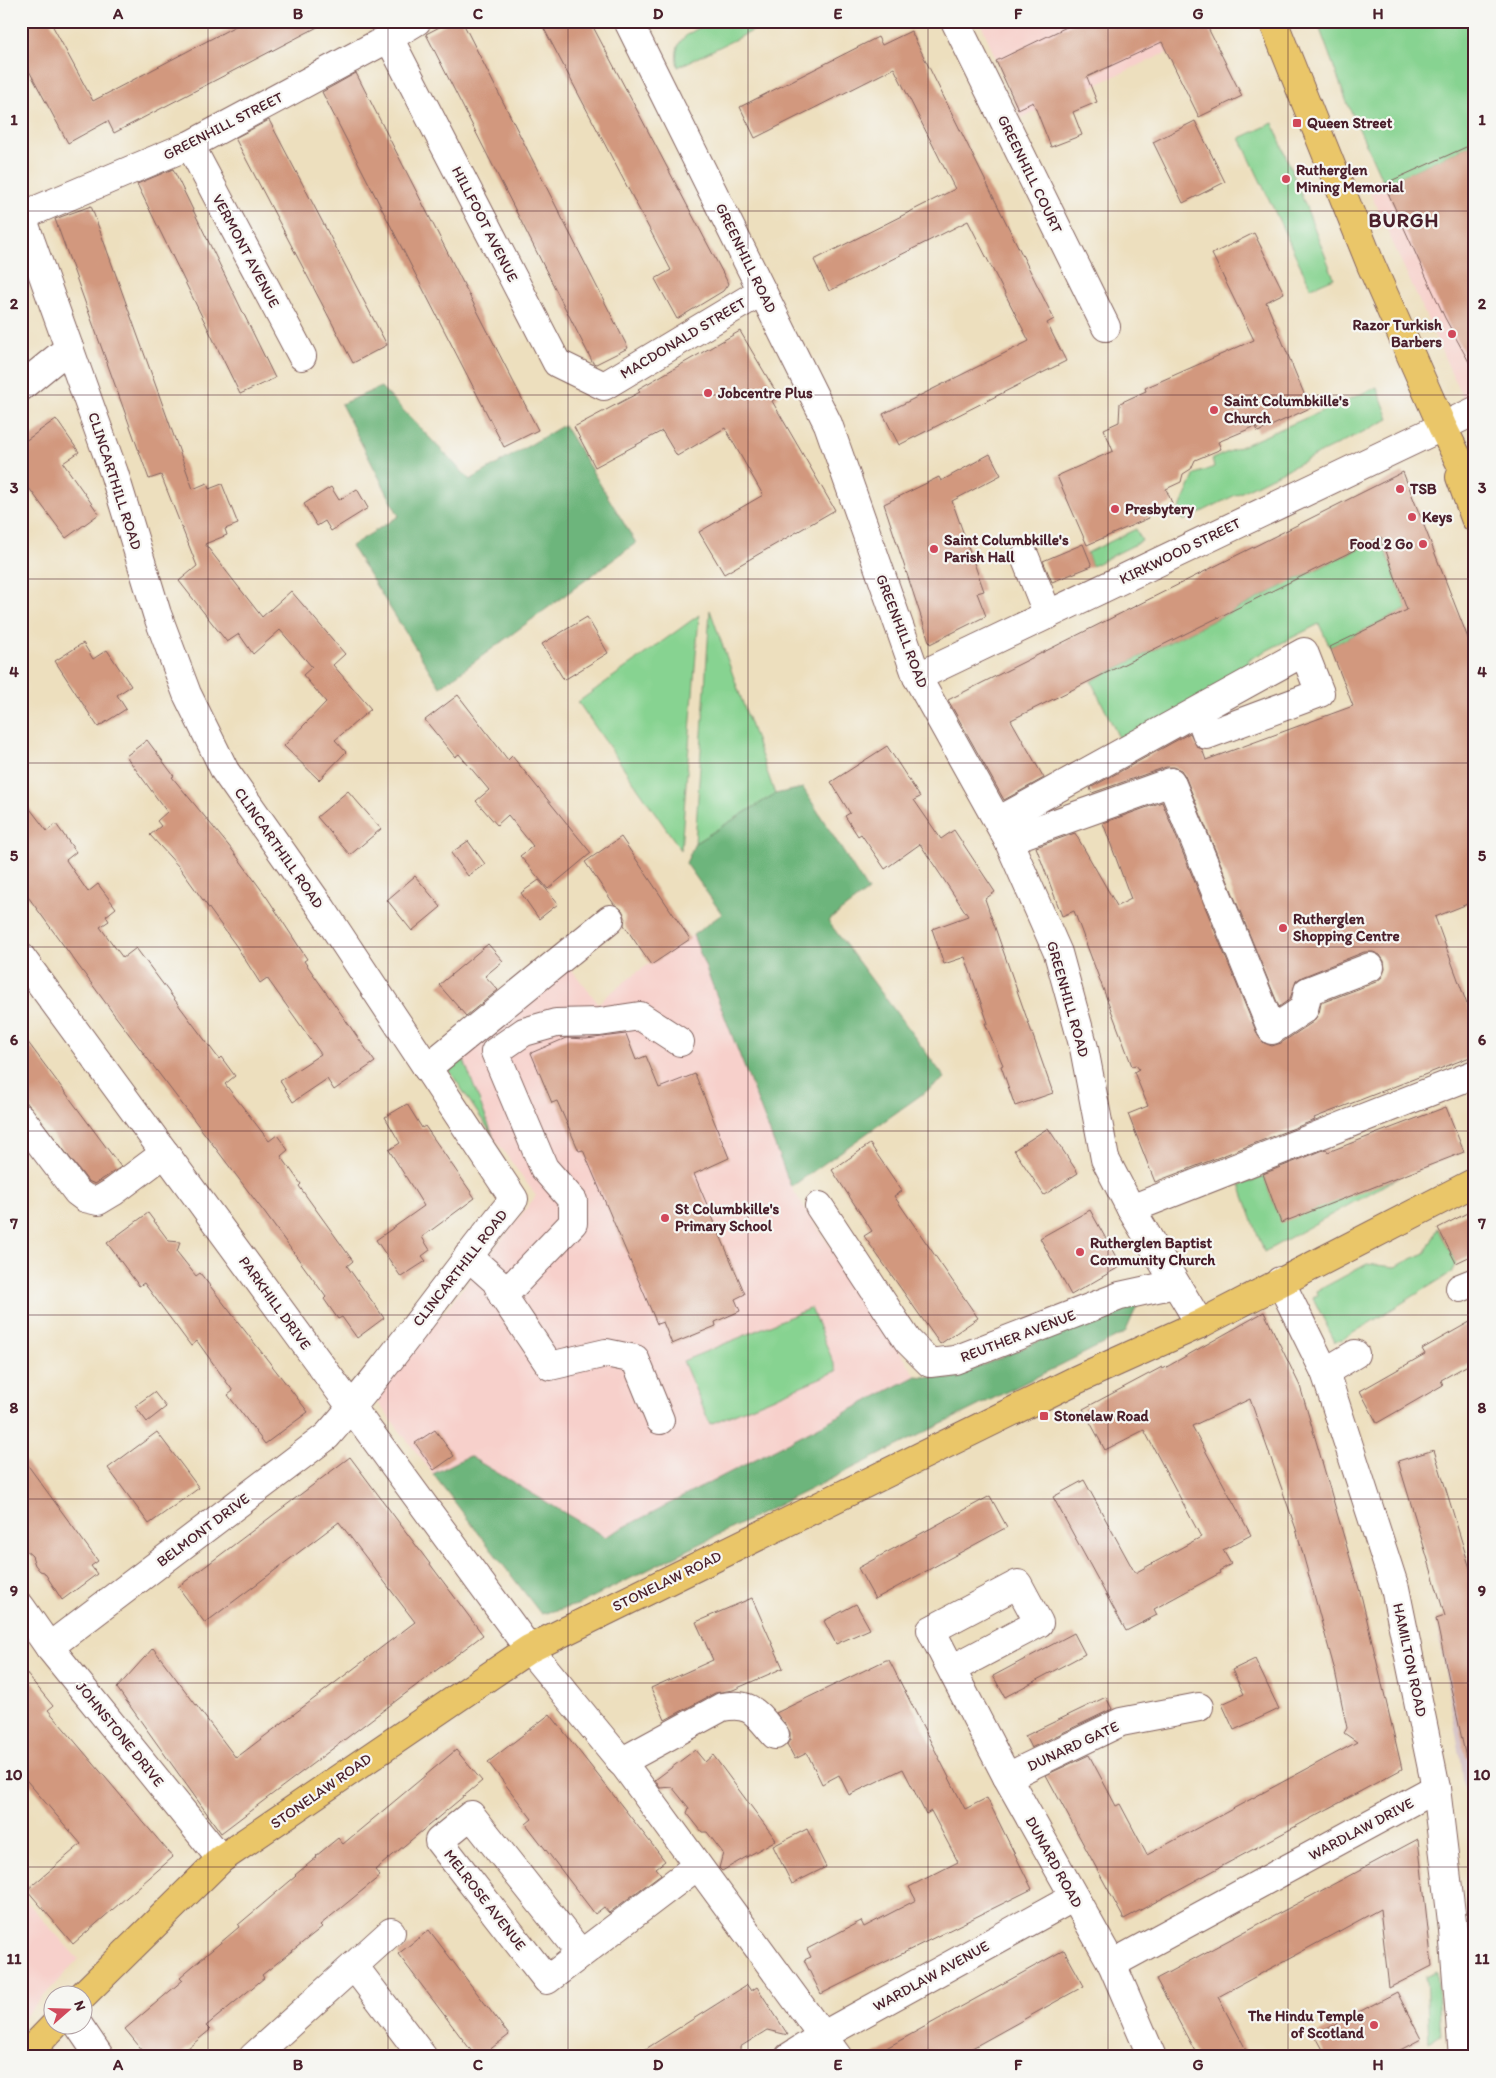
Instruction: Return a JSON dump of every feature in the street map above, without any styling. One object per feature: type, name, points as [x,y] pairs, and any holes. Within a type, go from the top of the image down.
[{"type":"main road","points":[[1273,21],[1371,265],[1442,426],[1475,493]]},
{"type":"main road","points":[[1442,426],[1475,518]]},
{"type":"main road","name":"STONELAW ROAD","points":[[92,1986],[221,1860],[529,1649],[1076,1380],[1200,1324],[1280,1281],[1475,1182]]},
{"type":"main road","points":[[24,2057],[44,2036]]},
{"type":"street","name":"GREENHILL STREET","points":[[21,215],[190,146],[417,21]]},
{"type":"street","name":"GREENHILL ROAD","points":[[628,21],[828,424],[918,677],[1003,831],[1058,953],[1084,1048],[1105,1159],[1131,1209],[1200,1324]]},
{"type":"street","name":"GREENHILL COURT","points":[[955,21],[1106,327]]},
{"type":"street","name":"HILLFOOT AVENUE","points":[[389,38],[556,363],[604,386]]},
{"type":"street","name":"VERMONT AVENUE","points":[[190,146],[302,356]]},
{"type":"street","name":"CLINCARTHILL ROAD","points":[[21,215],[114,473],[157,614],[187,694],[225,771],[322,909],[514,1199],[351,1408]]},
{"type":"street","name":"MACDONALD STREET","points":[[604,386],[762,290]]},
{"type":"street","points":[[21,387],[69,348]]},
{"type":"street","name":"KIRKWOOD STREET","points":[[918,677],[1285,500],[1475,411]]},
{"type":"street","points":[[1025,557],[1048,615]]},
{"type":"street","points":[[1003,831],[1198,711]]},
{"type":"street","points":[[1003,831],[1171,782],[1272,1030],[1304,1009],[1308,991],[1370,967]]},
{"type":"street","points":[[427,1068],[610,919]]},
{"type":"street","name":"PARKHILL DRIVE","points":[[21,957],[529,1649]]},
{"type":"street","points":[[503,1296],[573,1224],[574,1202],[544,1168],[495,1052],[524,1032],[556,1022],[600,1022],[640,1016],[680,1042]]},
{"type":"street","points":[[1131,1209],[1475,1074]]},
{"type":"street","points":[[21,1118],[77,1192],[98,1201],[113,1192],[165,1152]]},
{"type":"street","name":"REUTHER AVENUE","points":[[819,1206],[908,1341],[930,1363],[955,1360],[1120,1296],[1175,1284]]},
{"type":"street","points":[[468,1256],[496,1282],[503,1296],[550,1366],[606,1354],[635,1359],[660,1420]]},
{"type":"street","name":"HAMILTON ROAD","points":[[1280,1281],[1325,1372],[1396,1588],[1436,1788],[1453,1930],[1464,2057]]},
{"type":"street","points":[[1325,1372],[1355,1354]]},
{"type":"street","name":"BELMONT DRIVE","points":[[50,1647],[327,1436],[351,1408]]},
{"type":"street","name":"JOHNSTONE DRIVE","points":[[21,1607],[50,1647],[221,1860]]},
{"type":"street","points":[[529,1649],[622,1762],[830,2046]]},
{"type":"street","name":"DUNARD ROAD","points":[[952,1669],[1007,1777],[1112,1964],[1152,2057]]},
{"type":"street","points":[[622,1762],[722,1707],[736,1704],[750,1708],[775,1735]]},
{"type":"street","name":"DUNARD GATE","points":[[1007,1777],[1121,1722],[1199,1707]]},
{"type":"street","name":"WARDLAW DRIVE","points":[[1112,1964],[1436,1788]]},
{"type":"street","name":"MELROSE AVENUE","points":[[581,1954],[471,1815],[439,1841],[547,1980],[697,1866]]},
{"type":"street","name":"WARDLAW AVENUE","points":[[789,2057],[830,2046],[1074,1897]]},
{"type":"street","points":[[253,2057],[391,1932]]},
{"type":"street","points":[[354,1966],[423,2057]]},
{"type":"street","points":[[86,2036],[100,2057]]},
{"type":"shaded area","points":[[980,21],[1228,21],[1229,25],[1021,118]]},
{"type":"shaded area","points":[[1475,143],[1475,425],[1368,188],[1385,184]]},
{"type":"shaded area","name":"St Columbkille's Primary School","points":[[693,935],[791,1187],[916,1376],[605,1537],[469,1456],[433,1474],[375,1399],[536,1196],[481,1120],[442,1060],[564,960],[598,1003],[637,972]]},
{"type":"shaded area","points":[[1475,1608],[1475,1885],[1461,1761],[1436,1621]]},
{"type":"shaded area","points":[[21,1895],[78,1959],[53,1986],[42,1986],[42,1998],[21,2021]]},
{"type":"green space","points":[[711,21],[773,21],[678,67],[677,49],[680,42],[684,37]]},
{"type":"green space","points":[[1317,21],[1475,21],[1475,143],[1384,184],[1346,100]]},
{"type":"green space","points":[[1273,123],[1334,278],[1311,288],[1240,138]]},
{"type":"green space","points":[[381,387],[470,480],[564,425],[636,543],[440,687],[351,546],[399,516],[341,404]]},
{"type":"green space","points":[[1377,387],[1389,419],[1183,521],[1178,512],[1195,474],[1214,467],[1212,459]]},
{"type":"green space","points":[[1136,529],[1142,541],[1092,566],[1087,553]]},
{"type":"green space","points":[[1381,539],[1407,609],[1330,647],[1319,624],[1248,660],[1253,672],[1121,742],[1091,681]]},
{"type":"green space","points":[[710,610],[775,794],[695,843]]},
{"type":"green space","points":[[699,615],[681,850],[578,702]]},
{"type":"green space","points":[[803,788],[868,891],[828,921],[945,1078],[791,1187],[693,935],[722,914],[686,863],[695,843],[775,794]]},
{"type":"green space","points":[[463,1058],[493,1136],[449,1070]]},
{"type":"green space","points":[[1264,1177],[1281,1222],[1399,1177],[1264,1252],[1240,1185]]},
{"type":"green space","points":[[1438,1228],[1456,1263],[1451,1273],[1345,1338],[1335,1342],[1313,1298],[1318,1295],[1317,1291],[1367,1264],[1395,1267],[1426,1252]]},
{"type":"green space","points":[[1125,1304],[1137,1306],[1125,1333],[577,1605],[541,1614],[433,1474],[469,1456],[605,1537],[916,1376],[951,1379]]},
{"type":"green space","points":[[811,1308],[837,1371],[710,1424],[683,1361]]},
{"type":"green space","points":[[1437,1972],[1441,2036],[1429,2043],[1426,1977]]},
{"type":"building","points":[[21,21],[50,21],[93,101],[245,21],[329,21],[114,133],[108,121],[68,143],[21,56]]},
{"type":"building","points":[[451,21],[462,21],[628,348],[596,364],[593,363],[426,34]]},
{"type":"building","points":[[540,21],[590,21],[726,279],[728,284],[723,291],[677,319],[655,279],[671,270]]},
{"type":"building","points":[[1079,21],[1207,21],[1205,22],[1242,96],[1199,117],[1162,42],[1087,77],[1097,102],[1073,112],[1082,135],[1051,147],[1033,102],[1018,109],[996,61]]},
{"type":"building","points":[[911,31],[1054,319],[1047,323],[1066,361],[899,445],[883,414],[1029,341],[968,221],[829,291],[814,260],[955,189],[894,68],[755,138],[740,107],[878,37],[882,45]]},
{"type":"building","points":[[356,73],[538,430],[504,447],[322,92]]},
{"type":"building","points":[[269,120],[387,345],[353,363],[235,138]]},
{"type":"building","points":[[1195,121],[1225,182],[1183,203],[1153,142]]},
{"type":"building","points":[[1475,143],[1475,373],[1445,318],[1384,184]]},
{"type":"building","points":[[173,169],[275,378],[240,394],[137,184]]},
{"type":"building","points":[[91,206],[193,489],[207,483],[209,489],[222,484],[238,524],[225,529],[227,535],[205,544],[262,617],[291,591],[345,654],[333,665],[371,709],[335,740],[346,752],[319,780],[284,746],[326,702],[303,675],[312,667],[280,630],[253,654],[239,634],[227,642],[179,581],[197,566],[161,475],[149,479],[55,219]]},
{"type":"building","name":"Saint Columbkille's Church","points":[[1254,233],[1284,293],[1266,302],[1310,408],[1258,432],[1256,426],[1218,442],[1221,449],[1195,460],[1191,469],[1183,474],[1181,482],[1166,489],[1172,503],[1148,514],[1149,518],[1087,545],[1057,476],[1113,451],[1104,429],[1119,422],[1120,403],[1146,391],[1145,388],[1254,340],[1212,254]]},
{"type":"building","points":[[740,331],[779,397],[772,401],[835,510],[724,574],[699,532],[763,495],[725,428],[677,456],[662,431],[595,467],[574,427],[640,392],[638,389]]},
{"type":"building","points":[[56,419],[79,452],[63,463],[99,514],[66,538],[29,488],[21,494],[21,444]]},
{"type":"building","name":"Saint Columbkille's Parish Hall","points":[[990,454],[1001,475],[952,501],[984,591],[977,593],[986,616],[930,644],[884,504],[939,477],[941,481]]},
{"type":"building","points":[[1403,472],[1475,656],[1475,901],[1435,917],[1475,1026],[1475,1055],[1155,1182],[1128,1114],[1148,1106],[1134,1072],[1139,1069],[1136,1065],[1132,1066],[1074,911],[1062,916],[1036,847],[1075,833],[1117,906],[1131,899],[1103,823],[1162,802],[1258,1036],[1264,1043],[1272,1046],[1281,1043],[1313,1022],[1319,1013],[1321,1003],[1376,982],[1382,977],[1385,969],[1384,961],[1380,955],[1373,952],[1364,952],[1302,977],[1296,981],[1290,999],[1279,1007],[1181,770],[1174,767],[1166,767],[1092,793],[1090,788],[1190,733],[1197,747],[1202,749],[1206,760],[1353,706],[1330,647],[1407,610],[1381,537],[1011,720],[1044,778],[1004,800],[948,700]]},
{"type":"building","points":[[331,487],[339,500],[357,489],[368,508],[331,531],[325,521],[317,526],[304,504]]},
{"type":"building","points":[[1083,544],[1092,566],[1052,582],[1043,561]]},
{"type":"building","points":[[587,617],[608,653],[564,680],[542,644]]},
{"type":"building","points":[[83,643],[93,659],[107,650],[131,686],[117,695],[126,709],[98,727],[55,661]]},
{"type":"building","points":[[458,695],[508,760],[512,756],[591,853],[548,889],[520,856],[533,846],[508,815],[497,825],[476,801],[489,790],[459,754],[455,757],[425,720]]},
{"type":"building","points":[[147,740],[174,776],[172,777],[233,851],[268,899],[307,959],[304,961],[375,1062],[334,1090],[327,1079],[293,1102],[280,1081],[321,1054],[267,978],[260,983],[237,947],[179,867],[150,835],[161,826],[157,821],[167,812],[126,756]]},
{"type":"building","points":[[887,746],[920,797],[914,800],[941,839],[954,830],[995,892],[985,899],[1053,1093],[1015,1106],[1001,1066],[1003,1065],[985,1023],[988,1023],[965,957],[944,964],[932,929],[968,916],[920,844],[885,869],[861,834],[858,836],[845,816],[850,813],[831,782]]},
{"type":"building","points":[[348,791],[381,829],[350,855],[317,817]]},
{"type":"building","points":[[21,797],[47,831],[56,824],[76,852],[66,860],[88,892],[98,884],[116,908],[106,916],[109,921],[100,927],[123,958],[136,948],[219,1059],[221,1057],[235,1076],[225,1084],[269,1141],[277,1135],[288,1150],[281,1156],[301,1184],[299,1186],[353,1261],[347,1266],[384,1318],[357,1338],[342,1317],[338,1319],[324,1299],[326,1297],[264,1212],[113,1013],[26,894],[21,894]]},
{"type":"building","points":[[621,837],[690,939],[651,965],[624,925],[625,917],[622,910],[614,904],[585,862]]},
{"type":"building","points":[[468,841],[485,864],[468,876],[451,853]]},
{"type":"building","points":[[415,876],[441,907],[412,931],[387,900]]},
{"type":"building","points":[[539,880],[558,904],[539,919],[521,893]]},
{"type":"building","points":[[488,944],[503,961],[485,976],[498,990],[466,1016],[439,985]]},
{"type":"building","points":[[21,1033],[121,1167],[95,1184],[88,1181],[21,1095]]},
{"type":"building","points":[[626,1034],[636,1060],[646,1056],[659,1088],[695,1074],[729,1158],[694,1174],[745,1294],[735,1299],[740,1311],[715,1322],[716,1326],[672,1344],[663,1322],[657,1324],[583,1150],[579,1151],[557,1101],[552,1103],[531,1053],[566,1038],[586,1039]]},
{"type":"building","points":[[407,1104],[422,1128],[425,1126],[475,1198],[422,1237],[430,1250],[422,1256],[426,1261],[401,1277],[376,1240],[424,1206],[389,1150],[400,1143],[385,1117]]},
{"type":"building","points":[[1446,1107],[1464,1152],[1281,1223],[1263,1174],[1326,1149],[1328,1152]]},
{"type":"building","points":[[1048,1128],[1078,1173],[1044,1195],[1014,1150]]},
{"type":"building","points":[[870,1144],[902,1191],[894,1196],[978,1318],[940,1344],[864,1236],[872,1231],[832,1170]]},
{"type":"building","points":[[1475,1209],[1475,1254],[1456,1263],[1438,1228]]},
{"type":"building","name":"Rutherglen Baptist Community Church","points":[[1090,1210],[1121,1266],[1071,1295],[1040,1238]]},
{"type":"building","points":[[148,1213],[169,1241],[180,1242],[177,1252],[196,1276],[200,1273],[308,1412],[265,1444],[228,1395],[233,1391],[197,1341],[191,1346],[144,1283],[139,1286],[107,1243]]},
{"type":"building","points":[[1264,1312],[1300,1386],[1362,1599],[1402,1769],[1124,1919],[1046,1775],[1089,1755],[1116,1806],[1120,1804],[1147,1855],[1357,1742],[1344,1733],[1347,1728],[1335,1671],[1296,1529],[1250,1399],[1192,1426],[1251,1535],[1223,1550],[1231,1564],[1219,1571],[1220,1573],[1154,1609],[1157,1615],[1126,1631],[1053,1497],[1084,1480],[1135,1573],[1201,1537],[1144,1430],[1105,1450],[1083,1409],[1162,1367],[1163,1369]]},
{"type":"building","points":[[1475,1319],[1475,1361],[1441,1380],[1443,1385],[1377,1423],[1360,1391],[1425,1354],[1422,1349]]},
{"type":"building","points":[[154,1392],[166,1407],[147,1422],[135,1406]]},
{"type":"building","points":[[435,1430],[454,1456],[434,1470],[415,1443]]},
{"type":"building","points":[[157,1432],[199,1488],[149,1524],[108,1468]]},
{"type":"building","points":[[1434,1450],[1475,1585],[1475,1757],[1466,1758],[1436,1619],[1445,1616],[1398,1461]]},
{"type":"building","points":[[21,1456],[98,1561],[91,1566],[97,1574],[62,1600],[44,1572],[40,1571],[35,1565],[32,1556],[21,1546]]},
{"type":"building","points":[[350,1457],[483,1635],[221,1833],[117,1688],[153,1648],[236,1758],[415,1622],[339,1522],[205,1623],[178,1587]]},
{"type":"building","points":[[990,1496],[1007,1527],[875,1599],[858,1568]]},
{"type":"building","points":[[752,1598],[783,1668],[733,1690],[715,1693],[665,1720],[651,1688],[713,1660],[696,1622]]},
{"type":"building","points":[[856,1604],[870,1629],[836,1644],[824,1621]]},
{"type":"building","points":[[1074,1633],[1085,1654],[1005,1697],[993,1676]]},
{"type":"building","points":[[1255,1659],[1279,1709],[1234,1730],[1222,1704],[1244,1694],[1232,1670]]},
{"type":"building","points":[[889,1660],[965,1809],[987,1798],[1032,1889],[821,1994],[804,1960],[811,1957],[807,1949],[861,1921],[864,1927],[916,1900],[909,1887],[958,1862],[931,1811],[926,1814],[903,1769],[849,1795],[839,1775],[822,1784],[807,1753],[795,1759],[787,1744],[790,1740],[790,1732],[776,1713]]},
{"type":"building","points":[[21,1667],[53,1706],[48,1710],[173,1857],[73,1944],[27,1890],[81,1844],[21,1774]]},
{"type":"building","points":[[1106,1697],[1112,1709],[1031,1748],[1025,1736]]},
{"type":"building","points":[[550,1714],[665,1861],[656,1868],[661,1874],[609,1913],[604,1907],[595,1914],[526,1824],[532,1819],[488,1762]]},
{"type":"building","points":[[456,1750],[482,1781],[375,1870],[380,1876],[320,1925],[322,1927],[262,1975],[264,1978],[206,2026],[210,2030],[177,2057],[148,2057],[125,2029],[183,1980],[180,1977],[239,1927],[238,1925],[296,1876],[316,1856],[338,1838],[343,1844]]},
{"type":"building","points":[[695,1750],[705,1762],[713,1755],[776,1840],[722,1871],[719,1868],[723,1853],[707,1832],[702,1832],[687,1813],[689,1808],[672,1787],[660,1788],[655,1780]]},
{"type":"building","points":[[807,1829],[826,1867],[792,1884],[773,1846]]},
{"type":"building","points":[[1418,1839],[1432,1966],[1389,1988],[1380,1909],[1218,1997],[1250,2057],[1198,2057],[1156,1979]]},
{"type":"building","points":[[429,1930],[509,2035],[480,2057],[476,2057],[398,1954]]},
{"type":"building","points":[[1064,1950],[1084,1986],[956,2057],[870,2057]]},
{"type":"building","points":[[747,1985],[751,1991],[757,1987],[788,2035],[767,2030],[740,2047],[740,2051],[732,2057],[633,2057]]},
{"type":"building","name":"The Hindu Temple of Scotland","points":[[1397,1992],[1421,2039],[1387,2057],[1327,2057],[1315,2035]]},
{"type":"place","name":"Queen Street","points":[[1297,123]]},
{"type":"place","name":"Rutherglen Mining Memorial","points":[[1286,179]]},
{"type":"place","name":"Razor Turkish Barbers","points":[[1452,334]]},
{"type":"place","name":"Jobcentre Plus","points":[[708,393]]},
{"type":"place","name":"Saint Columbkille's Church","points":[[1214,410]]},
{"type":"place","name":"TSB","points":[[1400,489]]},
{"type":"place","name":"Presbytery","points":[[1115,509]]},
{"type":"place","name":"Keys","points":[[1412,517]]},
{"type":"place","name":"Food 2 Go","points":[[1423,544]]},
{"type":"place","name":"Saint Columbkille's Parish Hall","points":[[934,549]]},
{"type":"place","name":"Rutherglen Shopping Centre","points":[[1283,928]]},
{"type":"place","name":"St Columbkille's Primary School","points":[[665,1218]]},
{"type":"place","name":"Rutherglen Baptist Community Church","points":[[1080,1252]]},
{"type":"place","name":"Stonelaw Road","points":[[1044,1416]]},
{"type":"place","name":"The Hindu Temple of Scotland","points":[[1374,2025]]},
{"type":"district","name":"BURGH","points":[[1404,220]]}]
